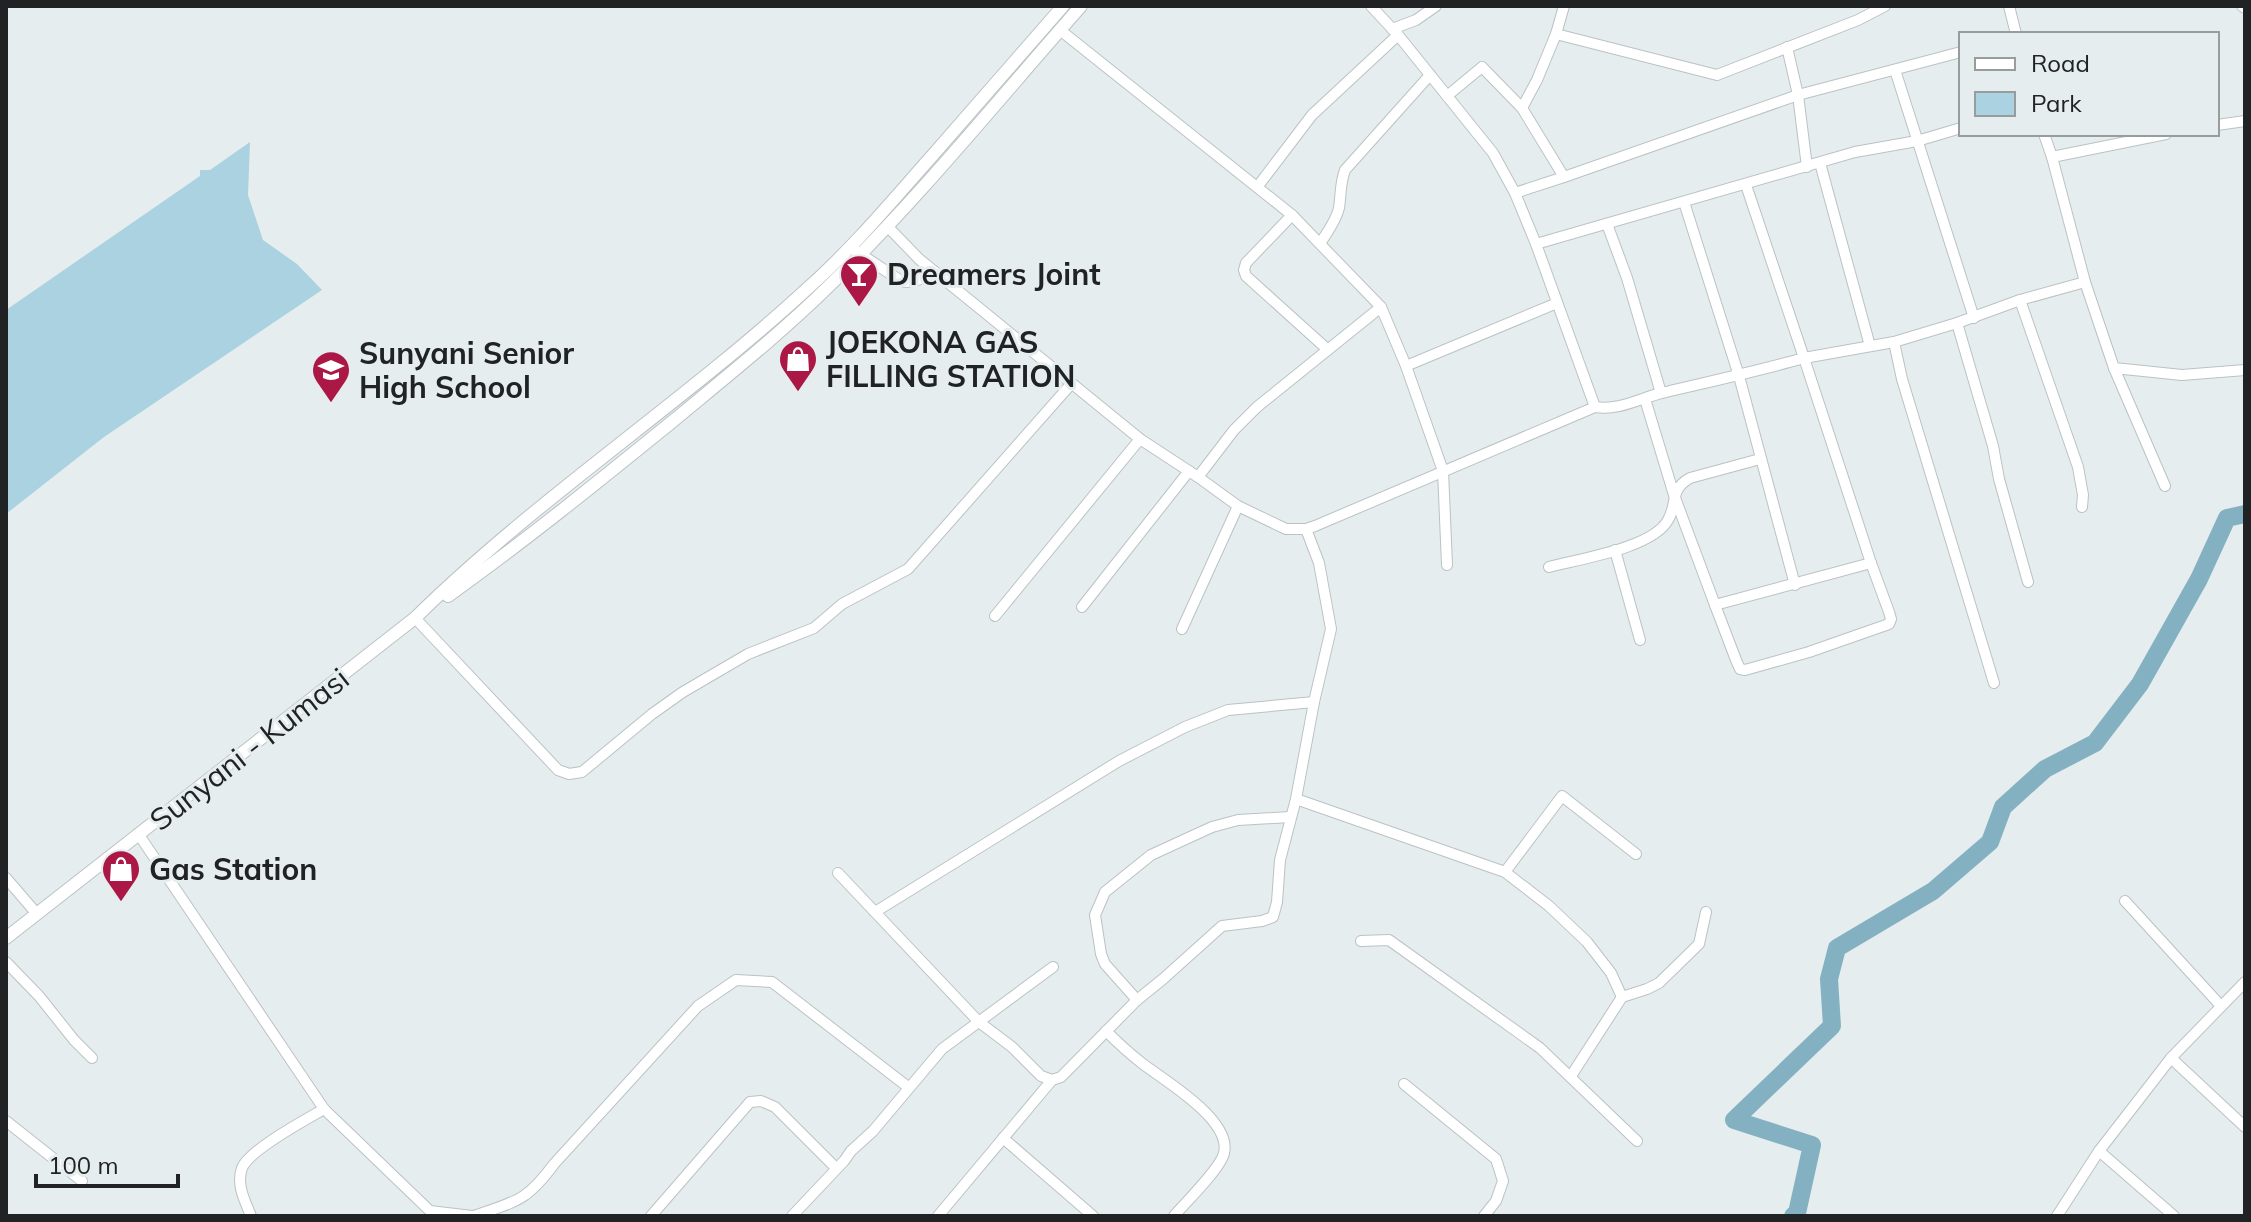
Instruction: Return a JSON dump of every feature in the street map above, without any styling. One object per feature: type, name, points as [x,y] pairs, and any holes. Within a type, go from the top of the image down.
[{"type":"main road","points":[[856,251],[1063,6]]},
{"type":"main road","points":[[856,251],[888,227],[1081,6]]},
{"type":"main road","name":"Sunyani - Kumasi","points":[[6,938],[415,618],[477,575],[634,453],[749,358],[826,289],[856,251]]},
{"type":"street","points":[[1371,6],[1493,153],[1515,193],[1536,244],[1595,407]]},
{"type":"street","points":[[1258,186],[1312,115],[1395,32],[1436,6]]},
{"type":"street","points":[[1522,108],[1544,67],[1564,6]]},
{"type":"street","points":[[1556,34],[1717,75],[1858,20],[1885,6]]},
{"type":"street","points":[[2009,6],[2016,32]]},
{"type":"street","points":[[1060,30],[1292,215],[1381,307],[1406,366],[1443,471],[1447,565]]},
{"type":"street","points":[[1787,47],[1798,95],[1807,167]]},
{"type":"street","points":[[1515,193],[1798,95],[1959,53]]},
{"type":"street","points":[[1447,96],[1482,67],[1522,108],[1564,177]]},
{"type":"street","points":[[1895,70],[1974,318]]},
{"type":"street","points":[[1321,242],[1336,219],[1340,183],[1345,170],[1430,75]]},
{"type":"street","points":[[2219,125],[2245,121]]},
{"type":"street","points":[[1536,244],[1855,152],[1917,141],[1959,129]]},
{"type":"street","points":[[2045,136],[2085,282],[2114,368],[2165,486]]},
{"type":"street","points":[[2052,157],[2156,136]]},
{"type":"street","points":[[1820,163],[1870,346]]},
{"type":"street","points":[[1645,399],[1674,495],[1740,669],[1770,664],[1889,624],[1891,619],[1746,185]]},
{"type":"street","points":[[1684,202],[1739,376],[1795,585]]},
{"type":"street","points":[[1292,215],[1246,263],[1244,270],[1246,276],[1327,349]]},
{"type":"street","points":[[1607,224],[1627,278],[1661,393]]},
{"type":"street","points":[[888,227],[934,271],[1140,439],[1238,506],[1286,529],[1306,529],[1595,407],[1608,409],[1804,358],[1894,342],[2085,282]]},
{"type":"street","points":[[856,251],[908,283],[934,271]]},
{"type":"street","points":[[2020,300],[2078,467],[2082,507]]},
{"type":"street","points":[[1406,366],[1557,303]]},
{"type":"street","points":[[1082,607],[1234,430],[1257,407],[1381,307]]},
{"type":"street","points":[[1957,323],[2028,582]]},
{"type":"street","points":[[1894,342],[1902,379],[1994,683]]},
{"type":"street","points":[[2114,368],[2182,375],[2245,370]]},
{"type":"street","points":[[415,618],[558,770],[569,774],[582,772],[683,692],[748,654],[814,628],[842,604],[908,569],[1072,383]]},
{"type":"street","points":[[995,616],[1140,439]]},
{"type":"street","points":[[1549,567],[1615,550],[1659,532],[1670,518],[1674,495],[1681,483],[1760,459]]},
{"type":"street","points":[[1182,629],[1238,506]]},
{"type":"street","points":[[938,1216],[1052,1080],[1061,1077],[1137,1000],[1222,926],[1273,917],[1280,860],[1296,799],[1331,629],[1319,563],[1306,529]]},
{"type":"street","points":[[1615,550],[1640,640]]},
{"type":"street","points":[[1715,605],[1871,563]]},
{"type":"street","points":[[875,912],[1119,761],[1185,727],[1228,710],[1314,702]]},
{"type":"street","points":[[1505,872],[1562,796],[1636,854]]},
{"type":"street","points":[[1296,799],[1505,872],[1549,906],[1587,942],[1611,973],[1622,997]]},
{"type":"street","points":[[1137,1000],[1105,964],[1101,954],[1095,915],[1105,892],[1151,855],[1212,827],[1238,820],[1290,817]]},
{"type":"street","points":[[139,835],[324,1109],[428,1213],[473,1216],[521,1200],[539,1185],[554,1164],[698,1006],[736,980],[772,982],[908,1087]]},
{"type":"street","points":[[838,873],[979,1022],[1012,1047],[1041,1076],[1052,1080]]},
{"type":"street","points":[[6,878],[37,914]]},
{"type":"street","points":[[2125,901],[2221,1006]]},
{"type":"street","points":[[1571,1076],[1622,997],[1659,983],[1699,944],[1706,912]]},
{"type":"street","points":[[1361,941],[1389,940],[1540,1048],[1637,1141]]},
{"type":"street","points":[[6,962],[92,1058]]},
{"type":"street","points":[[792,1216],[873,1131],[942,1049],[1053,967]]},
{"type":"street","points":[[2057,1216],[2099,1151],[2171,1058],[2245,982]]},
{"type":"street","points":[[1106,1031],[1130,1054],[1209,1116],[1225,1142],[1222,1159],[1174,1216]]},
{"type":"street","points":[[2171,1058],[2245,1127]]},
{"type":"street","points":[[1404,1084],[1496,1159],[1503,1181],[1496,1201],[1484,1216]]},
{"type":"street","points":[[651,1216],[750,1102],[761,1101],[775,1107],[836,1168]]},
{"type":"street","points":[[251,1216],[240,1190],[242,1167],[261,1147],[324,1109]]},
{"type":"street","points":[[6,1121],[82,1181]]},
{"type":"street","points":[[1003,1138],[1093,1216]]},
{"type":"street","points":[[2099,1151],[2174,1216]]},
{"type":"green space","points":[[250,142],[248,195],[263,240],[297,264],[322,290],[104,437],[6,514],[6,310],[200,176],[200,170],[210,170]]},
{"type":"waterway","points":[[1793,1216],[1797,1213],[1812,1145],[1734,1120],[1832,1026],[1829,979],[1837,948],[1933,891],[1990,842],[2003,807],[2045,769],[2095,743],[2140,684],[2199,579],[2227,518],[2245,514]]},
{"type":"place","name":"Dreamers Joint","points":[[859,308]]},
{"type":"place","name":"JOEKONA GAS FILLING STATION","points":[[798,393]]},
{"type":"place","name":"Sunyani Senior High School","points":[[331,404]]},
{"type":"place","name":"Gas Station","points":[[121,903]]}]
